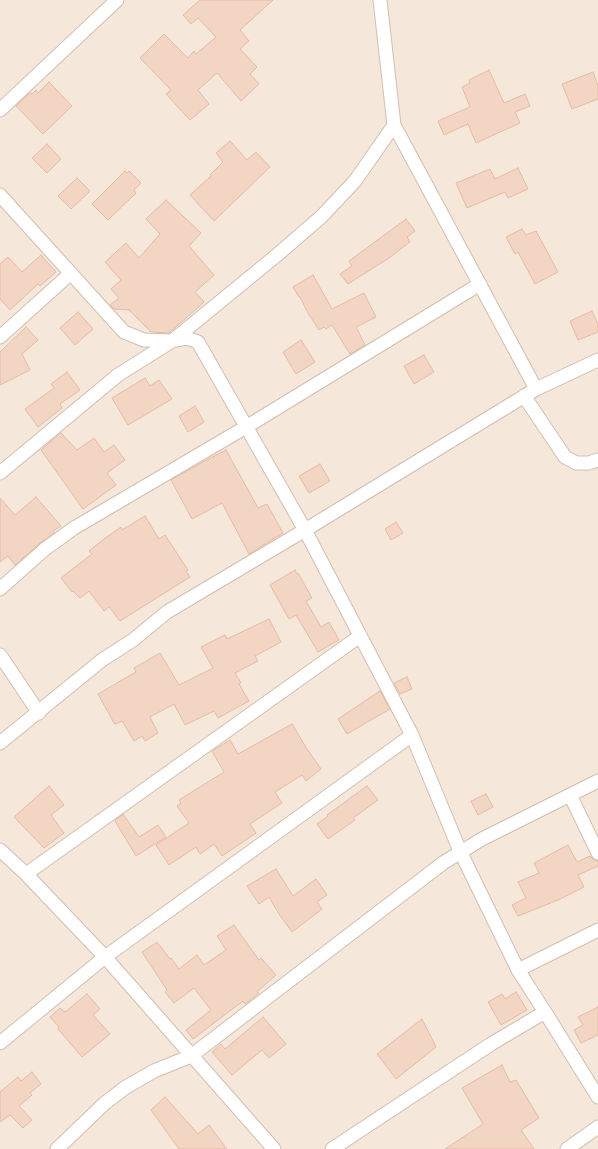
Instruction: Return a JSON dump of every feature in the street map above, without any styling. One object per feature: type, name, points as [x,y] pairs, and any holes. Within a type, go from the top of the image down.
[{"type":"street","points":[[0,110],[117,0]]},
{"type":"street","points":[[380,0],[394,125],[536,389]]},
{"type":"street","points":[[0,473],[118,375],[172,341],[321,217],[355,181],[394,125]]},
{"type":"street","points":[[0,195],[124,332],[144,340],[172,341],[187,338],[198,342],[305,530],[412,734],[460,851],[518,970],[598,1097]]},
{"type":"street","points":[[0,337],[71,273]]},
{"type":"street","points":[[0,589],[45,549],[74,528],[246,427],[480,284]]},
{"type":"street","points":[[0,743],[102,660],[133,640],[167,612],[305,530],[524,396],[598,360]]},
{"type":"street","points":[[524,396],[566,457],[576,463],[589,463],[598,460]]},
{"type":"street","points":[[26,874],[360,636]]},
{"type":"street","points":[[0,655],[39,712]]},
{"type":"street","points":[[0,1044],[105,957],[412,734]]},
{"type":"street","points":[[57,1149],[105,1103],[126,1087],[154,1071],[191,1056],[437,867],[460,851],[598,781]]},
{"type":"street","points":[[570,796],[598,853]]},
{"type":"street","points":[[0,850],[26,874],[105,957],[274,1149]]},
{"type":"street","points":[[518,970],[598,930]]},
{"type":"street","points":[[332,1149],[491,1044],[545,1012]]},
{"type":"street","points":[[567,1149],[598,1127]]},
{"type":"shaded area","points":[[0,0],[598,0],[598,1149],[0,1149]]},
{"type":"building","points":[[200,0],[273,0],[240,30],[249,41],[240,49],[257,67],[250,74],[259,84],[241,101],[217,73],[198,90],[209,104],[190,120],[166,94],[171,90],[140,58],[164,34],[188,58],[194,51],[196,54],[216,37],[198,18],[191,24],[183,15]]},
{"type":"building","points":[[489,70],[504,103],[525,94],[530,106],[515,112],[520,123],[476,143],[468,124],[444,135],[438,121],[470,107],[462,87],[470,83],[469,80]]},
{"type":"building","points":[[593,72],[598,86],[598,99],[572,109],[562,84]]},
{"type":"building","points":[[49,82],[72,106],[43,134],[16,106],[30,93],[32,94],[36,90],[38,93]]},
{"type":"building","points":[[230,141],[247,160],[256,152],[270,167],[214,221],[190,195],[211,176],[210,175],[223,162],[216,153]]},
{"type":"building","points":[[47,144],[61,159],[47,173],[32,158]]},
{"type":"building","points":[[518,168],[528,189],[508,198],[505,192],[467,208],[456,183],[490,169],[495,179]]},
{"type":"building","points":[[125,171],[127,173],[129,171],[141,183],[134,190],[136,193],[108,220],[92,204]]},
{"type":"building","points":[[77,178],[90,191],[71,209],[58,196]]},
{"type":"building","points":[[166,200],[201,233],[189,246],[214,275],[195,292],[204,302],[169,333],[151,332],[129,310],[114,309],[110,305],[119,298],[111,289],[121,280],[105,262],[126,243],[139,258],[160,234],[146,219]]},
{"type":"building","points":[[406,219],[415,231],[407,237],[410,242],[389,258],[348,284],[340,274],[352,266],[349,261]]},
{"type":"building","points":[[522,229],[526,235],[536,231],[558,272],[535,284],[518,252],[515,254],[506,237]]},
{"type":"building","points":[[41,255],[56,272],[40,286],[38,284],[10,310],[0,299],[0,264],[8,257],[22,272]]},
{"type":"building","points":[[313,275],[332,309],[364,293],[376,317],[356,327],[365,345],[350,354],[332,325],[326,329],[324,327],[319,330],[293,287]]},
{"type":"building","points":[[592,311],[598,324],[598,332],[578,340],[570,321]]},
{"type":"building","points":[[78,312],[93,329],[75,345],[60,328]]},
{"type":"building","points":[[26,327],[38,340],[22,354],[30,370],[0,385],[0,352]]},
{"type":"building","points":[[301,340],[315,362],[296,374],[283,352]]},
{"type":"building","points":[[424,355],[434,372],[414,384],[404,366]]},
{"type":"building","points":[[67,372],[80,390],[60,404],[62,408],[38,427],[25,409],[54,388],[51,384]]},
{"type":"building","points":[[145,378],[150,386],[159,380],[172,399],[128,425],[112,398]]},
{"type":"building","points":[[195,406],[204,422],[188,432],[179,416]]},
{"type":"building","points":[[61,433],[77,450],[94,438],[104,452],[114,445],[125,460],[107,473],[116,485],[83,509],[41,450]]},
{"type":"building","points":[[226,450],[258,508],[267,504],[283,533],[249,554],[222,503],[192,519],[171,480]]},
{"type":"building","points":[[320,464],[330,481],[309,493],[299,476]]},
{"type":"building","points":[[36,497],[61,526],[53,531],[54,533],[15,565],[8,556],[0,562],[0,498],[15,515]]},
{"type":"building","points":[[145,516],[159,539],[165,535],[188,570],[186,571],[190,577],[120,621],[109,607],[104,611],[89,591],[80,598],[73,591],[72,592],[61,578],[92,554],[89,551],[104,539],[121,527],[122,530]]},
{"type":"building","points":[[396,522],[403,533],[391,540],[385,529]]},
{"type":"building","points":[[295,570],[312,598],[306,601],[321,627],[329,622],[339,640],[318,652],[296,615],[289,619],[270,585]]},
{"type":"building","points":[[269,619],[281,642],[255,656],[258,661],[235,673],[241,683],[239,684],[249,701],[218,718],[214,711],[185,725],[174,704],[150,717],[158,733],[145,741],[142,736],[134,741],[122,721],[116,724],[114,723],[98,694],[136,672],[134,668],[160,653],[179,685],[213,668],[201,647],[225,635],[227,639]]},
{"type":"building","points":[[407,677],[412,689],[400,694],[394,683]]},
{"type":"building","points":[[380,691],[390,709],[347,734],[338,719]]},
{"type":"building","points":[[292,724],[321,769],[306,781],[302,775],[275,792],[282,803],[250,824],[256,833],[222,856],[214,844],[200,854],[196,847],[169,865],[156,845],[189,823],[177,806],[181,803],[179,800],[224,772],[212,751],[230,740],[238,754]]},
{"type":"building","points":[[49,786],[64,805],[51,815],[64,833],[44,848],[14,817]]},
{"type":"building","points":[[367,786],[378,800],[353,818],[355,820],[328,839],[317,824]]},
{"type":"building","points":[[486,794],[493,807],[478,815],[471,801]]},
{"type":"building","points":[[123,814],[139,837],[158,825],[166,837],[136,856],[115,821]]},
{"type":"building","points":[[568,845],[577,862],[590,856],[594,860],[598,861],[598,866],[578,875],[584,887],[558,900],[518,916],[512,905],[526,898],[518,882],[539,873],[534,863]]},
{"type":"building","points":[[276,869],[293,896],[316,879],[327,895],[317,902],[322,909],[292,932],[269,897],[259,904],[247,886]]},
{"type":"building","points":[[234,925],[259,960],[261,958],[276,975],[257,992],[259,993],[245,1004],[243,1001],[193,1039],[186,1030],[211,1010],[194,988],[174,1003],[165,992],[167,990],[142,952],[157,942],[179,969],[197,955],[204,965],[226,950],[217,936]]},
{"type":"building","points":[[516,992],[527,1010],[501,1025],[488,1002],[502,994],[505,999]]},
{"type":"building","points":[[87,994],[100,1009],[93,1015],[110,1034],[82,1057],[58,1029],[59,1027],[50,1017],[60,1008],[65,1012]]},
{"type":"building","points":[[598,1007],[598,1035],[581,1043],[574,1030],[583,1025],[578,1017]]},
{"type":"building","points":[[263,1017],[286,1044],[269,1058],[262,1050],[232,1075],[212,1052],[221,1044],[225,1049]]},
{"type":"building","points":[[422,1019],[436,1047],[396,1079],[377,1054]]},
{"type":"building","points":[[502,1065],[510,1082],[516,1080],[539,1118],[521,1130],[534,1149],[445,1149],[483,1124],[462,1088]]},
{"type":"building","points":[[32,1072],[41,1084],[30,1093],[32,1095],[19,1106],[32,1120],[23,1128],[10,1115],[0,1122],[0,1092],[18,1077],[21,1081]]},
{"type":"building","points":[[165,1097],[198,1134],[209,1125],[227,1149],[179,1149],[151,1110]]}]
